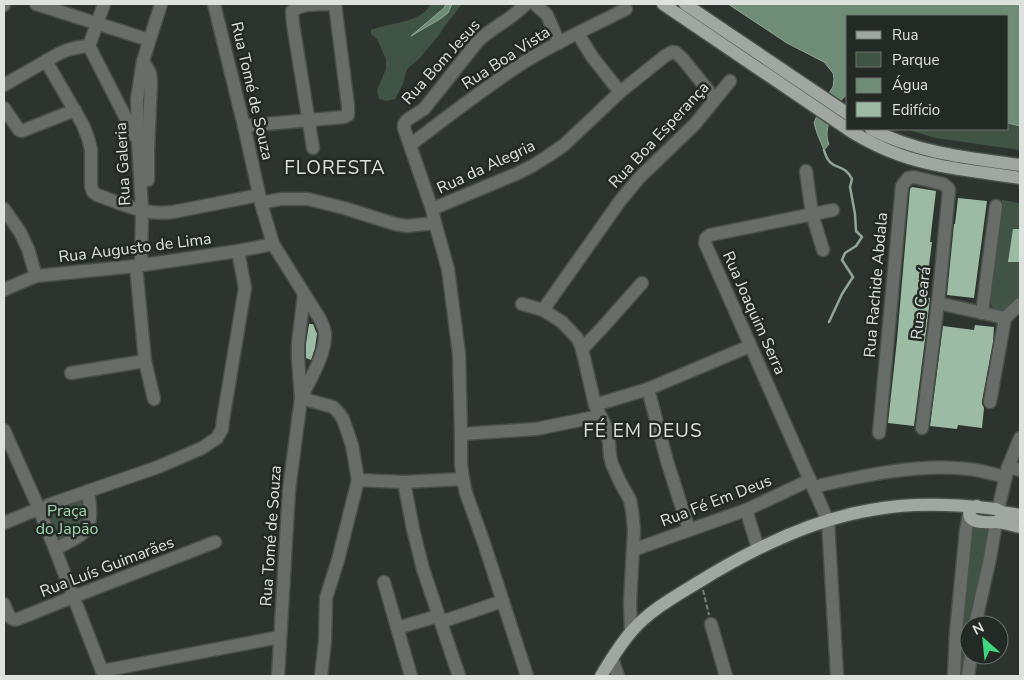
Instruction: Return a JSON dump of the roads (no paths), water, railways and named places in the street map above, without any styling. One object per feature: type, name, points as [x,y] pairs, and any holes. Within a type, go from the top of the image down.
[{"type":"main road","points":[[663,4],[802,90],[846,113]]},
{"type":"main road","points":[[685,4],[802,90],[846,127]]},
{"type":"main road","points":[[850,130],[885,150],[919,161],[1020,178]]},
{"type":"main road","points":[[872,130],[897,141],[928,151],[1020,165]]},
{"type":"main road","points":[[601,676],[631,632],[659,607],[735,560],[776,540],[828,521],[895,506],[921,505],[968,510],[970,519],[975,521],[998,516],[1020,515]]},
{"type":"main road","points":[[998,516],[1020,528]]},
{"type":"street","points":[[36,4],[51,6],[98,24],[149,40]]},
{"type":"street","points":[[104,4],[89,46],[138,140]]},
{"type":"street","name":"Rua Galeria","points":[[146,212],[138,140],[137,99],[143,61],[161,4]]},
{"type":"street","name":"Rua Tomé de Souza","points":[[214,4],[260,198],[273,244],[320,319],[324,329],[325,336],[320,358],[301,398]]},
{"type":"street","points":[[313,148],[292,11],[302,6],[329,4]]},
{"type":"street","points":[[244,126],[348,115],[335,4]]},
{"type":"street","name":"Rua Bom Jesus","points":[[410,145],[404,131],[404,124],[407,120],[424,109],[478,40],[488,31],[519,12],[526,4]]},
{"type":"street","points":[[535,4],[547,15],[559,43]]},
{"type":"street","name":"Rua Boa Vista","points":[[410,145],[523,63],[626,9]]},
{"type":"street","points":[[578,34],[593,58],[620,92]]},
{"type":"street","points":[[4,85],[60,53],[69,49],[89,46]]},
{"type":"street","name":"Rua da Alegria","points":[[432,210],[532,166],[548,156],[564,145],[620,92],[672,52],[675,52],[682,58],[715,99]]},
{"type":"street","points":[[46,61],[75,110],[88,138],[92,186],[93,192],[97,194],[146,212],[162,214],[260,198],[308,199],[395,224],[407,226],[435,223]]},
{"type":"street","name":"Rua Galeria","points":[[143,61],[150,73],[152,82],[146,212],[138,265],[145,361],[154,399]]},
{"type":"street","name":"Rua Boa Esperança","points":[[544,310],[620,201],[639,178],[695,124],[730,81]]},
{"type":"street","points":[[4,108],[19,130],[22,131],[75,110]]},
{"type":"street","points":[[410,145],[432,210],[448,269],[459,354],[461,464],[466,493],[527,676]]},
{"type":"street","points":[[806,171],[812,214],[823,250]]},
{"type":"street","name":"Rua Rachide Abdala","points":[[879,433],[902,186],[908,178],[914,177],[943,184]]},
{"type":"street","name":"Rua Ceará","points":[[922,428],[938,303],[949,190],[943,184]]},
{"type":"street","points":[[982,313],[996,206]]},
{"type":"street","points":[[4,209],[20,232],[28,249],[36,276]]},
{"type":"street","name":"Rua Joaquim Serra","points":[[828,521],[706,246],[706,238],[710,235],[833,210]]},
{"type":"street","name":"Rua Augusto de Lima","points":[[6,286],[36,276],[138,265],[238,251],[273,244]]},
{"type":"street","points":[[4,523],[43,507],[158,467],[202,448],[216,438],[222,429],[245,288],[238,251]]},
{"type":"street","points":[[582,349],[642,283]]},
{"type":"street","name":"Rua Tomé de Souza","points":[[278,676],[289,490],[301,398],[298,344],[304,294]]},
{"type":"street","points":[[938,303],[1005,318]]},
{"type":"street","points":[[522,304],[544,310],[562,322],[578,339],[582,349],[598,411],[606,427],[612,464],[630,500],[634,530],[630,602],[631,632]]},
{"type":"street","points":[[990,402],[1005,318],[1020,304]]},
{"type":"street","points":[[461,434],[536,429],[598,411],[750,346]]},
{"type":"street","points":[[71,373],[145,361]]},
{"type":"street","points":[[648,389],[667,461],[689,530]]},
{"type":"street","points":[[301,398],[333,407],[339,413],[352,444],[358,480],[338,560],[326,598],[325,641],[321,676]]},
{"type":"street","points":[[4,430],[43,507],[55,549],[103,674],[280,637]]},
{"type":"street","points":[[977,615],[998,516],[1020,438]]},
{"type":"street","name":"Rua Fé Em Deus","points":[[633,550],[746,510],[811,483],[844,480],[912,469],[967,468],[984,471],[1011,471]]},
{"type":"street","points":[[358,480],[404,482],[463,479]]},
{"type":"street","points":[[404,482],[423,569],[459,676]]},
{"type":"street","points":[[55,549],[77,538],[86,529],[91,517],[88,491]]},
{"type":"street","points":[[746,510],[758,548]]},
{"type":"street","points":[[954,676],[956,632],[968,510]]},
{"type":"street","points":[[828,521],[837,676]]},
{"type":"street","name":"Rua Luís Guimarães","points":[[4,604],[11,619],[18,619],[215,542]]},
{"type":"street","points":[[384,582],[411,676]]},
{"type":"street","points":[[397,628],[440,619],[503,601]]},
{"type":"street","points":[[711,624],[726,676]]},
{"type":"street","points":[[612,658],[618,676]]},
{"type":"water","points":[[446,4],[452,4],[448,13],[411,36],[444,8]]},
{"type":"water","points":[[728,4],[1015,4],[1020,6],[1020,126],[1009,123],[1009,15],[846,15],[846,96],[834,110],[831,117],[827,131],[829,144],[824,150],[814,123],[822,103],[833,87],[833,73],[824,62],[787,43]]},
{"type":"waterway","points":[[824,150],[830,162],[845,170],[852,179],[850,187],[856,231],[862,237],[856,246],[845,253],[842,260],[853,277],[842,294],[829,322]]},
{"type":"district","name":"FLORESTA","points":[[335,168]]},
{"type":"district","name":"FÉ EM DEUS","points":[[643,431]]},
{"type":"park label","name":"Praça do Japão","points":[[67,520]]}]
